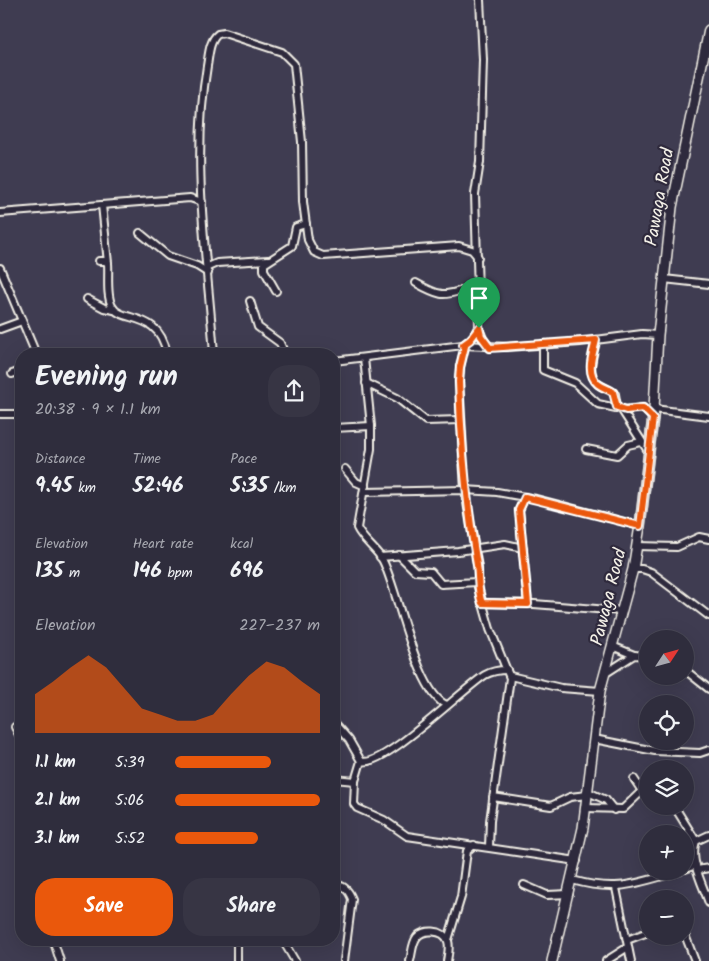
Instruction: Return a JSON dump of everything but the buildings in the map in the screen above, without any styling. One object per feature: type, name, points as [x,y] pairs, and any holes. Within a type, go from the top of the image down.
[{"type":"main road","name":"Pawaga Road","points":[[552,961],[577,861],[586,808],[600,691],[637,546],[654,414],[658,335],[672,207],[709,30]]},
{"type":"street","points":[[480,0],[483,60],[480,162],[475,194],[479,328],[481,336],[490,348]]},
{"type":"street","points":[[214,348],[199,158],[202,94],[212,42],[218,34],[224,33],[282,52],[294,64],[302,142],[306,224],[310,247],[318,254],[323,256],[459,246],[472,250],[478,257]]},
{"type":"street","points":[[0,213],[190,198],[202,202]]},
{"type":"street","points":[[102,204],[111,304],[114,310]]},
{"type":"street","points":[[276,291],[264,267],[270,260],[292,246],[296,227],[306,224]]},
{"type":"street","points":[[140,233],[145,236],[148,242],[168,256],[208,270]]},
{"type":"street","points":[[208,270],[217,263],[270,260]]},
{"type":"street","points":[[99,261],[106,261],[108,263]]},
{"type":"street","points":[[0,268],[33,348]]},
{"type":"street","points":[[664,279],[709,284]]},
{"type":"street","points":[[416,283],[439,294],[450,295],[478,287]]},
{"type":"street","points":[[88,299],[125,316],[140,318],[153,327],[163,339],[165,348]]},
{"type":"street","points":[[250,301],[258,327],[280,343],[282,348]]},
{"type":"street","points":[[0,329],[22,321]]},
{"type":"street","points":[[479,328],[464,346],[459,371],[465,490],[473,549],[478,568],[477,582],[482,603],[509,673],[493,797],[489,847]]},
{"type":"street","points":[[340,360],[464,346],[490,348],[596,340],[642,334],[658,335]]},
{"type":"street","points":[[596,340],[592,357],[592,375],[599,385],[613,392],[619,408],[648,451]]},
{"type":"street","points":[[543,344],[544,370],[575,383],[598,404],[619,408],[643,408],[654,414],[709,416]]},
{"type":"street","points":[[364,358],[371,426],[371,449],[357,528],[380,557],[425,679],[436,698],[447,706]]},
{"type":"street","points":[[366,383],[397,398],[426,421],[460,420]]},
{"type":"street","points":[[0,414],[15,414]]},
{"type":"street","points":[[340,428],[371,426]]},
{"type":"street","points":[[586,449],[617,455],[628,445],[641,442]]},
{"type":"street","points":[[345,469],[365,489],[465,490],[525,497],[640,526]]},
{"type":"street","points":[[525,497],[519,510],[528,604]]},
{"type":"street","points":[[637,546],[678,547],[694,538],[709,539]]},
{"type":"street","points":[[380,557],[473,549],[505,544],[522,548]]},
{"type":"street","points":[[399,555],[415,572],[431,572],[440,584],[477,582]]},
{"type":"street","points":[[632,569],[642,569],[651,572],[709,616]]},
{"type":"street","points":[[482,603],[528,604],[621,611]]},
{"type":"street","points":[[612,646],[639,655]]},
{"type":"street","points":[[606,673],[634,655]]},
{"type":"street","points":[[361,761],[368,762],[374,760],[415,733],[486,675],[509,673],[561,688],[600,691]]},
{"type":"street","points":[[694,677],[709,689]]},
{"type":"street","points":[[340,730],[349,740],[361,761],[352,798],[357,808],[384,820],[407,836],[577,861]]},
{"type":"street","points":[[594,739],[655,751],[700,753],[709,750]]},
{"type":"street","points":[[634,779],[639,786]]},
{"type":"street","points":[[340,780],[355,781]]},
{"type":"street","points":[[493,797],[551,806],[570,796],[588,793],[606,800],[614,810]]},
{"type":"street","points":[[586,808],[622,809],[639,798]]},
{"type":"street","points":[[680,815],[696,841],[694,849],[696,868],[709,903]]},
{"type":"street","points":[[696,841],[709,835]]},
{"type":"street","points":[[447,961],[448,940],[461,897],[467,851],[474,845]]},
{"type":"street","points":[[696,868],[709,868]]},
{"type":"street","points":[[572,880],[616,888],[646,880]]},
{"type":"street","points":[[340,885],[349,891],[352,899],[344,961]]},
{"type":"street","points":[[524,885],[547,895],[569,894]]},
{"type":"street","points":[[616,888],[631,961]]},
{"type":"street","points":[[410,961],[415,940],[422,932],[444,935],[448,940]]},
{"type":"street","points":[[606,961],[627,943],[639,937]]},
{"type":"street","points":[[689,945],[695,961]]},
{"type":"street","points":[[55,946],[60,961]]},
{"type":"street","points":[[237,946],[237,961]]},
{"type":"street","points":[[286,946],[296,961]]},
{"type":"route","points":[[479,328],[481,336],[490,348],[596,340],[591,365],[592,375],[597,383],[615,394],[617,407],[626,410],[640,407],[648,411],[653,418],[640,526],[617,518],[566,508],[525,497],[519,510],[528,604],[482,603],[477,580],[478,568],[471,535],[465,489],[459,382],[461,358],[465,346],[463,345],[474,336],[479,328]]}]
